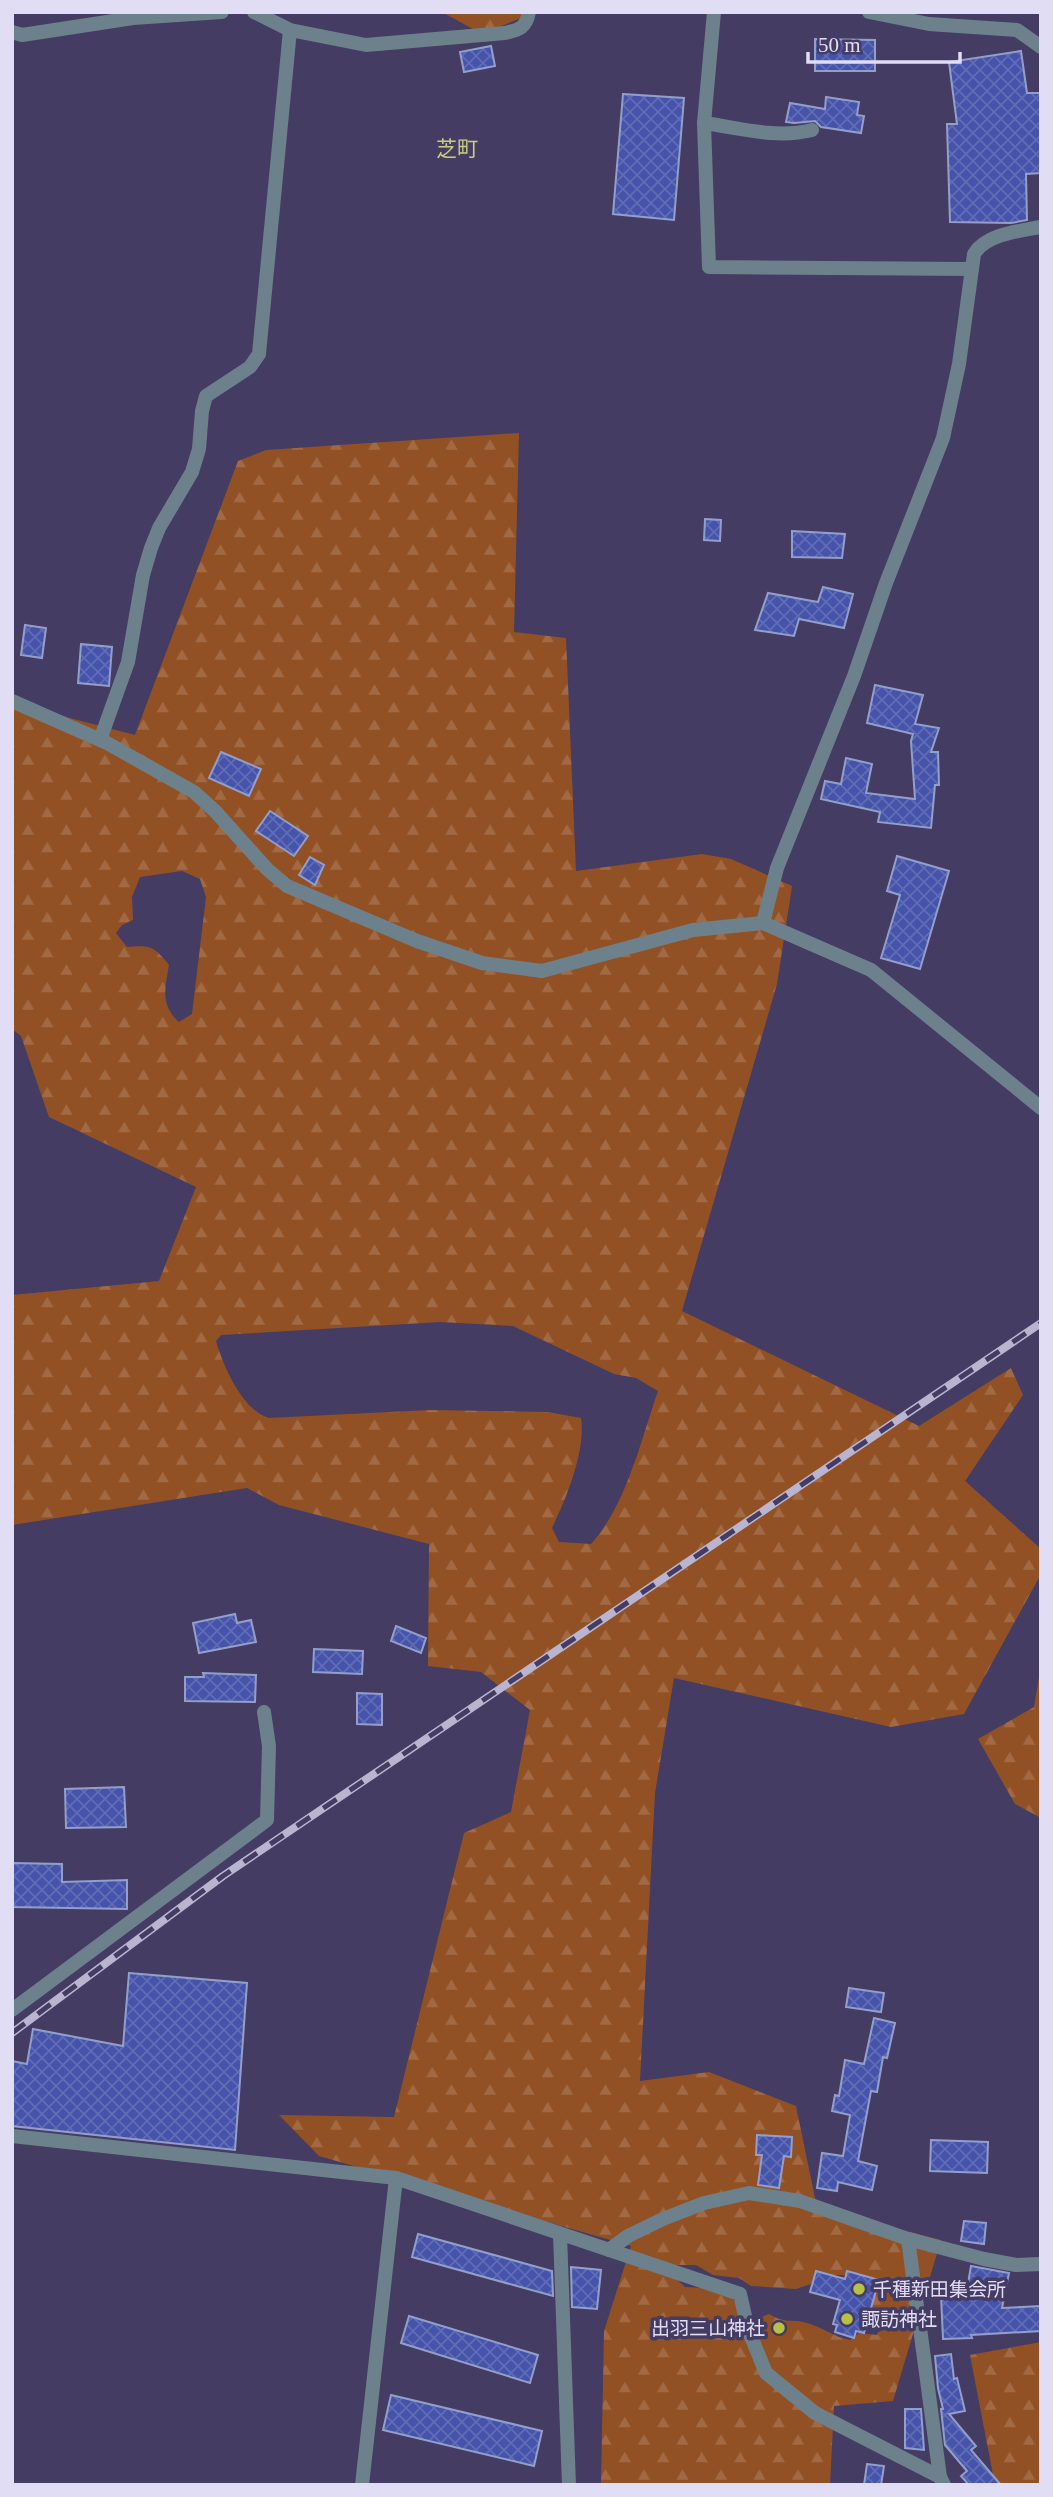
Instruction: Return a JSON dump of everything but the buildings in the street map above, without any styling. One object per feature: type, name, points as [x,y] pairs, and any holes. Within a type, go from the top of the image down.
[{"type":"street","points":[[12,32],[22,35],[133,15],[222,12]]},
{"type":"street","points":[[254,12],[290,30],[366,45],[505,33],[520,29],[527,23],[529,12]]},
{"type":"street","points":[[714,12],[704,123],[709,267],[972,269]]},
{"type":"street","points":[[869,12],[929,23],[1017,30],[1041,47]]},
{"type":"street","points":[[100,740],[128,662],[151,548],[159,528],[192,471],[199,449],[206,396],[250,367],[259,354],[290,30]]},
{"type":"street","points":[[704,123],[792,135],[812,130]]},
{"type":"street","points":[[763,923],[777,868],[854,676],[886,583],[943,438],[959,365],[974,254],[979,245],[1006,234],[1041,227]]},
{"type":"street","points":[[12,701],[100,740],[194,792],[215,811],[267,869],[287,886],[417,941],[482,964],[542,971],[693,930],[763,923],[871,970],[1041,1108]]},
{"type":"street","points":[[12,2010],[267,1819],[269,1746],[264,1712]]},
{"type":"street","points":[[12,2136],[396,2178],[740,2294],[748,2329],[766,2373],[816,2413],[942,2481]]},
{"type":"street","points":[[362,2485],[396,2178]]},
{"type":"street","points":[[609,2250],[628,2236],[663,2219],[704,2203],[749,2193],[800,2201],[908,2239],[984,2259],[1016,2265],[1041,2264]]},
{"type":"street","points":[[560,2234],[569,2485]]},
{"type":"street","points":[[908,2239],[942,2481]]},
{"type":"green space","points":[[442,12],[524,12],[521,18],[482,34]]},
{"type":"green space","points":[[519,433],[514,632],[566,638],[576,871],[702,854],[731,859],[792,886],[777,984],[682,1311],[919,1426],[1011,1368],[1023,1395],[965,1481],[1041,1549],[1041,1574],[964,1714],[891,1727],[674,1678],[655,1793],[640,2081],[709,2072],[796,2106],[817,2208],[941,2240],[893,2401],[834,2406],[830,2485],[601,2485],[604,2331],[631,2246],[319,2156],[279,2115],[394,2117],[464,1833],[511,1812],[530,1710],[481,1672],[428,1666],[429,1544],[279,1505],[247,1488],[12,1525],[12,1295],[159,1281],[196,1187],[49,1117],[21,1036],[12,1029],[12,703],[135,735],[238,461],[266,450]],"holes":[[[182,871],[200,879],[206,897],[192,1014],[179,1022],[166,1003],[169,965],[151,948],[127,947],[116,933],[122,925],[133,920],[132,897],[140,877]],[[440,1322],[513,1326],[614,1374],[636,1378],[658,1391],[631,1472],[603,1529],[591,1544],[559,1542],[552,1528],[578,1460],[581,1418],[548,1412],[430,1410],[269,1418],[251,1407],[235,1386],[216,1341],[221,1335]],[[675,2265],[696,2265],[713,2275],[739,2278],[751,2286],[796,2289],[811,2284],[818,2275],[849,2275],[875,2287],[875,2297],[870,2299],[866,2312],[875,2310],[880,2316],[880,2325],[877,2335],[859,2333],[850,2340],[812,2325],[780,2319],[769,2314],[759,2318],[758,2331],[752,2339],[732,2296],[703,2288],[685,2287],[672,2275]]]},
{"type":"green space","points":[[1041,1665],[1041,1818],[1015,1804],[978,1739],[1034,1707]]},
{"type":"green space","points":[[1041,2342],[1041,2485],[995,2485],[970,2355]]},
{"type":"railway","points":[[12,2033],[223,1876],[1041,1323]]},
{"type":"place","name":"千種新田集会所","points":[[859,2289]]},
{"type":"place","name":"諏訪神社","points":[[847,2319]]},
{"type":"place","name":"出羽三山神社","points":[[779,2328]]},
{"type":"district","name":"芝町","points":[[457,149]]}]
